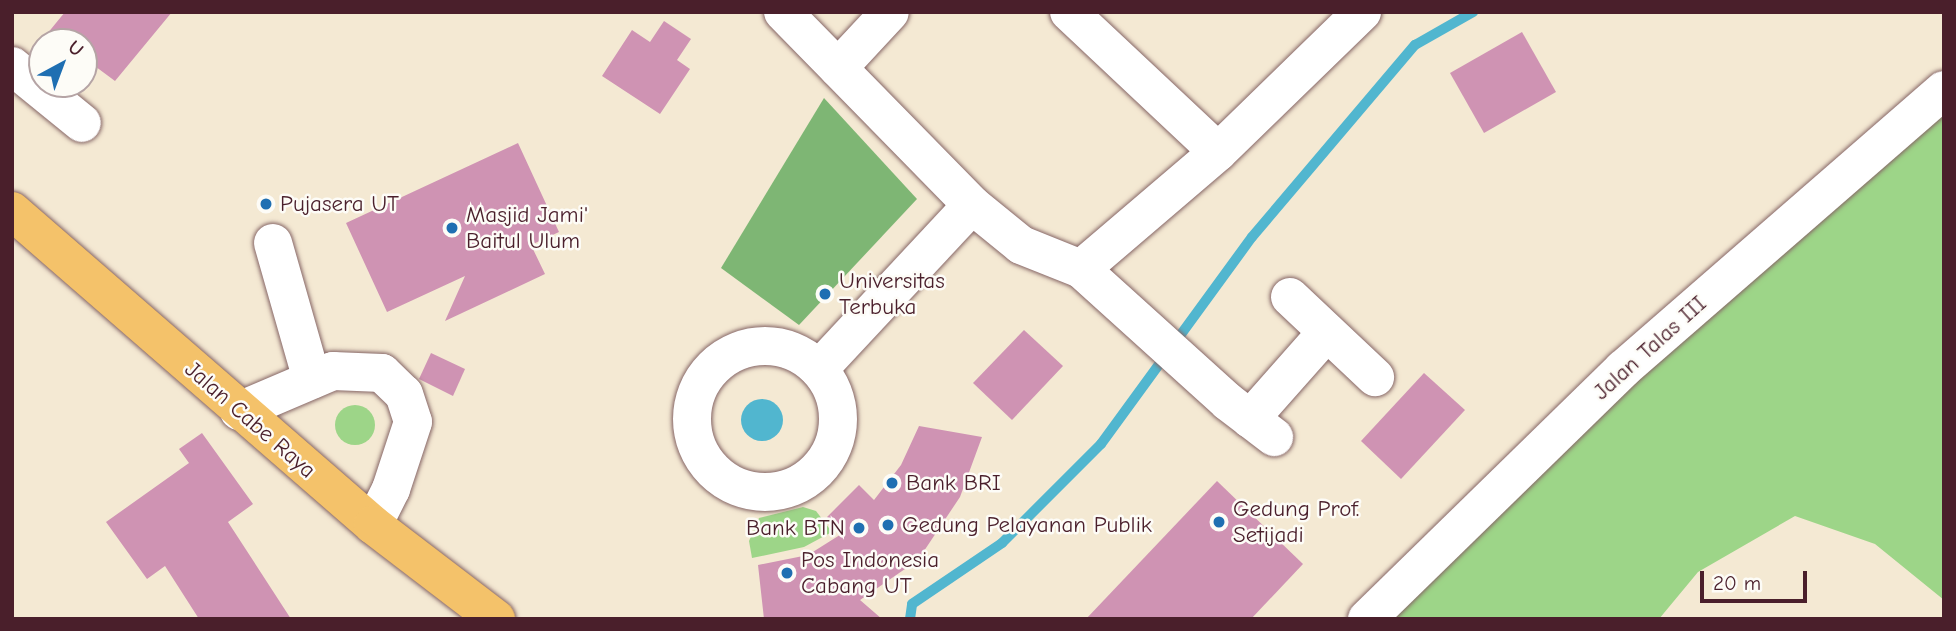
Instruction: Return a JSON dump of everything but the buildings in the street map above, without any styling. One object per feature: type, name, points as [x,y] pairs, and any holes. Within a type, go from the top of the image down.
[{"type":"main road","name":"Jalan Cabe Raya","points":[[12,212],[475,613]]},
{"type":"street","points":[[783,12],[972,205],[1021,245],[1081,269],[1251,419],[1327,332]]},
{"type":"street","points":[[838,68],[890,12]]},
{"type":"street","points":[[1069,12],[1218,152]]},
{"type":"street","points":[[1081,269],[1218,152],[1362,12]]},
{"type":"street","points":[[12,66],[82,123]]},
{"type":"street","name":"Jalan Talas III","points":[[1367,619],[1623,369],[1944,90]]},
{"type":"street","points":[[819,369],[972,205]]},
{"type":"street","points":[[272,243],[312,380]]},
{"type":"street","points":[[1290,297],[1375,377]]},
{"type":"street","points":[[239,411],[334,371],[364,369],[382,373],[404,394],[414,422],[396,477],[373,525]]},
{"type":"green space","points":[[1944,89],[1944,600],[1875,544],[1795,516],[1698,572],[1659,619],[1373,619]]},
{"type":"green space","points":[[824,98],[917,199],[799,325],[721,268]]},
{"type":"green space","points":[[355,405],[369,411],[375,425],[369,439],[355,445],[341,439],[335,425],[341,411]]},
{"type":"green space","points":[[803,507],[816,511],[832,532],[804,547],[752,558],[749,541],[759,518]]},
{"type":"water","points":[[762,399],[777,405],[783,420],[777,435],[762,441],[747,435],[741,420],[747,405]]},
{"type":"waterway","points":[[910,619],[912,604],[1002,543],[1101,444],[1252,237],[1415,45],[1473,12]]},
{"type":"place","name":"Pujasera UT","points":[[266,204]]},
{"type":"place","name":"Masjid Jami' Baitul Ulum","points":[[452,228]]},
{"type":"place","name":"Universitas Terbuka","points":[[825,294]]},
{"type":"place","name":"Bank BRI","points":[[892,483]]},
{"type":"place","name":"Gedung Prof. Setijadi","points":[[1219,522]]},
{"type":"place","name":"Gedung Pelayanan Publik","points":[[888,525]]},
{"type":"place","name":"Bank BTN","points":[[859,528]]},
{"type":"place","name":"Pos Indonesia Cabang UT","points":[[787,573]]}]
